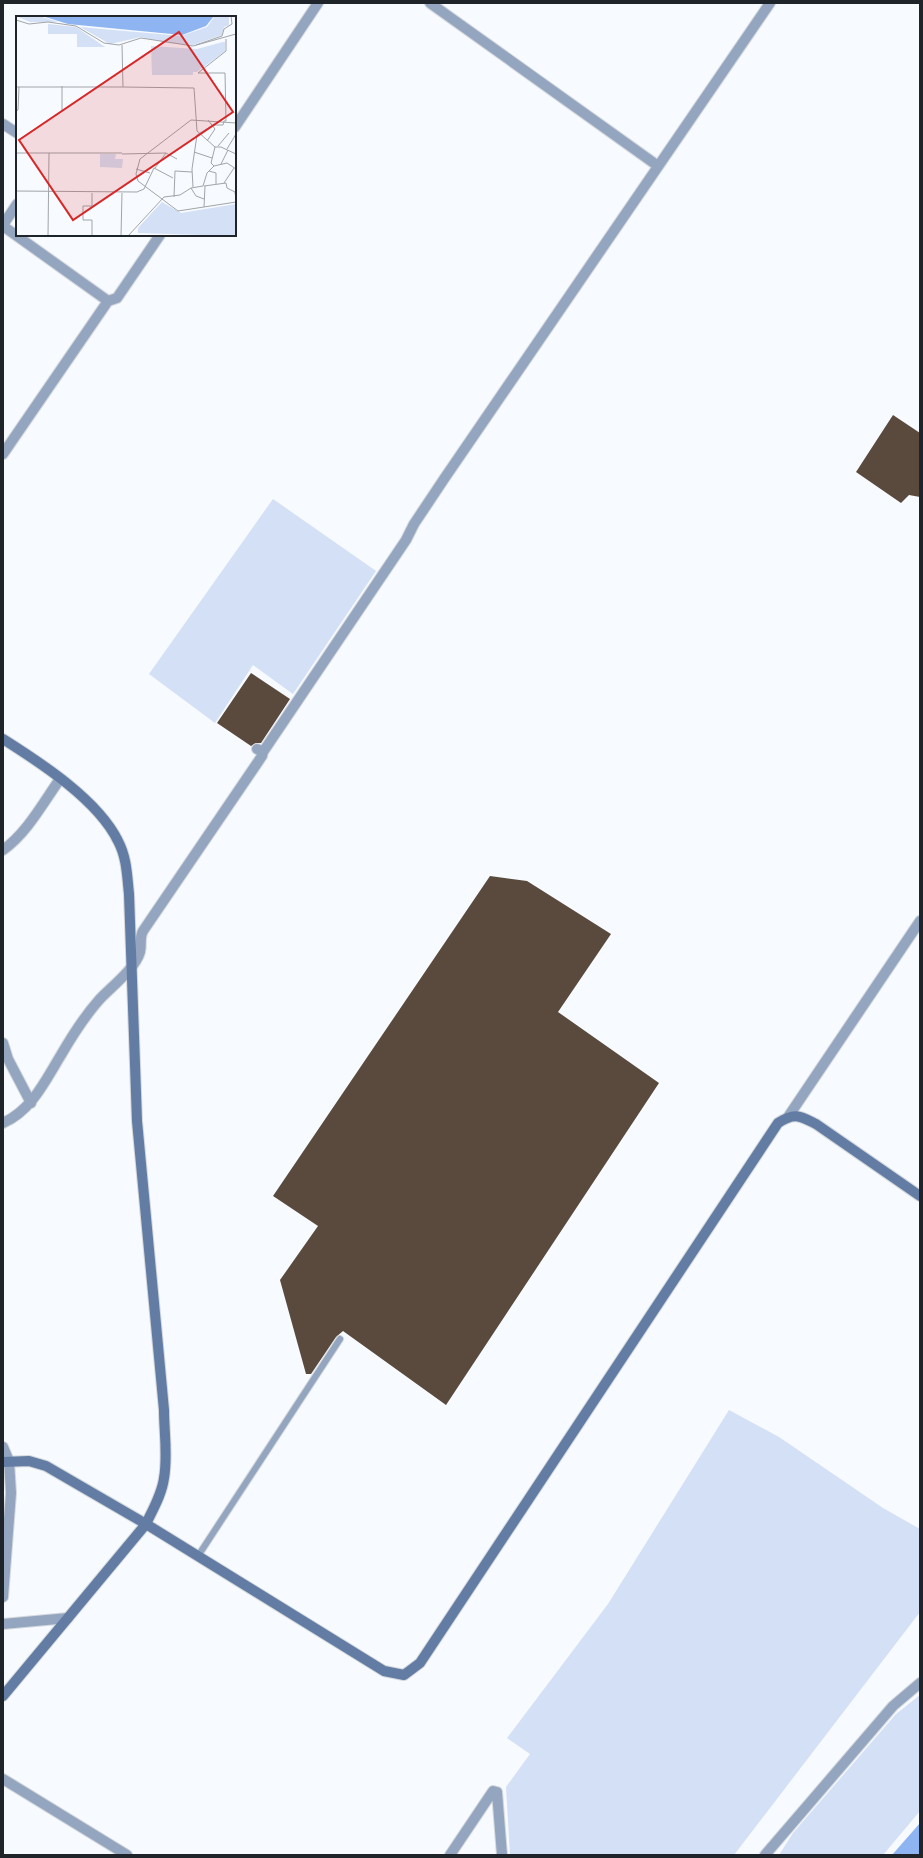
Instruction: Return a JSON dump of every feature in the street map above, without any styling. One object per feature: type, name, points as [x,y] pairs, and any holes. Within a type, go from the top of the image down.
[{"type":"street","points":[[236,126],[318,3]]},
{"type":"street","points":[[430,3],[658,166]]},
{"type":"street","points":[[3,1123],[20,1114],[31,1103],[77,1029],[98,1001],[131,967],[140,951],[140,937],[143,931],[262,756],[260,750],[406,540],[414,524],[770,3]]},
{"type":"street","points":[[3,124],[16,132]]},
{"type":"street","points":[[16,206],[3,226],[16,235]]},
{"type":"street","points":[[17,236],[108,301]]},
{"type":"street","points":[[3,454],[108,301],[116,298],[159,236]]},
{"type":"street","points":[[3,739],[60,779],[95,809],[108,824],[119,842],[126,864],[128,879],[137,1121],[164,1410],[165,1458],[164,1478],[160,1493],[146,1524],[3,1696]]},
{"type":"street","points":[[3,850],[15,840],[25,828],[60,779]]},
{"type":"street","points":[[6,1461],[29,1461],[46,1466],[146,1524],[384,1671],[404,1675],[420,1663],[772,1130],[778,1123],[788,1117],[920,921]]},
{"type":"street","points":[[3,1043],[8,1058],[31,1103]]},
{"type":"street","points":[[788,1117],[798,1116],[816,1124],[920,1196]]},
{"type":"street","points":[[3,1447],[11,1493],[3,1597]]},
{"type":"street","points":[[3,1624],[68,1618]]},
{"type":"street","points":[[765,1855],[893,1706],[920,1683]]},
{"type":"street","points":[[3,1779],[128,1855]]},
{"type":"street","points":[[450,1855],[492,1791],[497,1792],[502,1855]]},
{"type":"lane","points":[[198,1556],[340,1339]]},
{"type":"shaded area","points":[[273,499],[376,571],[293,694],[253,665],[215,723],[149,674]]},
{"type":"shaded area","points":[[729,1410],[779,1437],[883,1508],[920,1529],[920,1612],[734,1855],[510,1855],[506,1787],[530,1754],[507,1738],[608,1604]]},
{"type":"shaded area","points":[[920,1695],[920,1811],[883,1855],[779,1855],[793,1833],[896,1714]]},
{"type":"water","points":[[920,1823],[920,1855],[892,1855]]},
{"type":"building","points":[[893,415],[920,433],[920,497],[909,495],[901,503],[856,472]]},
{"type":"building","points":[[251,673],[290,699],[261,743],[256,743],[251,746],[217,723]]},
{"type":"building","points":[[490,876],[527,881],[611,934],[558,1012],[659,1083],[446,1405],[343,1331],[336,1337],[311,1374],[306,1374],[280,1280],[318,1226],[273,1196]]}]
